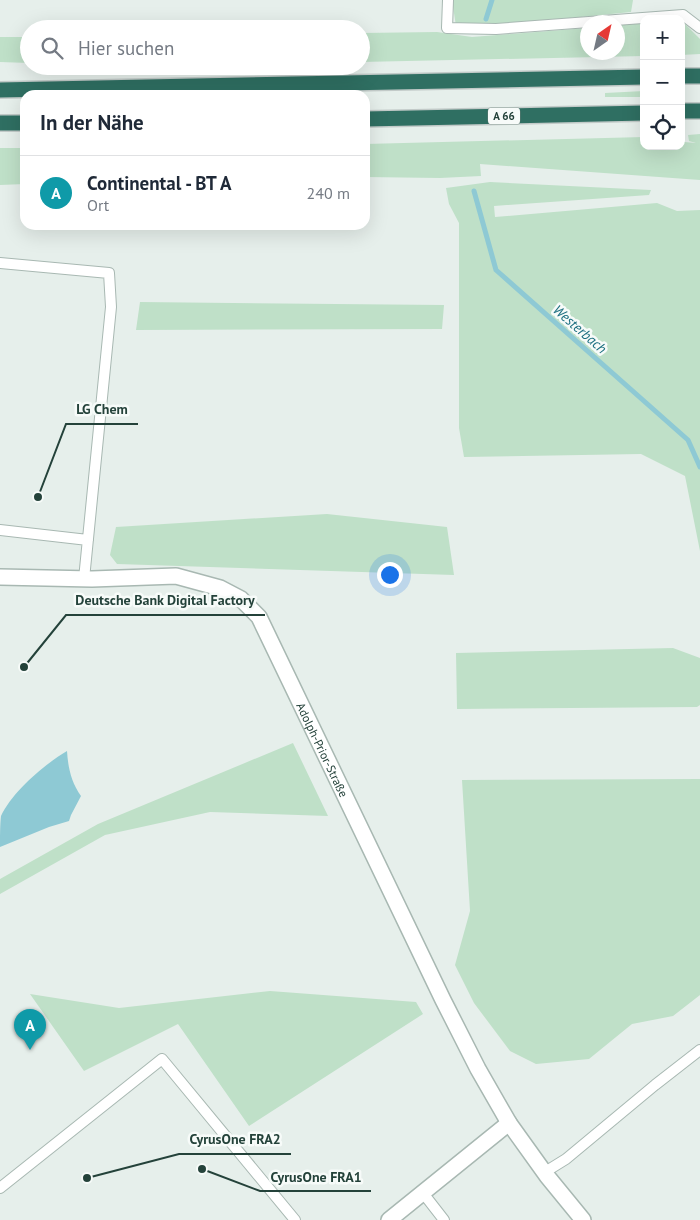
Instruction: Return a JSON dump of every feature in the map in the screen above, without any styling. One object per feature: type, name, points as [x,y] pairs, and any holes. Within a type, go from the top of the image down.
[{"type":"highway","points":[[685,76],[700,76]]},
{"type":"highway","points":[[0,90],[640,77]]},
{"type":"highway","points":[[685,111],[700,111]]},
{"type":"highway","name":"A 66","points":[[370,120],[640,113]]},
{"type":"highway","points":[[0,123],[20,123]]},
{"type":"street","name":"Adolph-Prior-Straße","points":[[0,577],[84,579],[176,576],[220,588],[241,599],[259,617],[478,1069],[509,1123],[583,1220]]},
{"type":"street","points":[[389,1220],[509,1123]]},
{"type":"lane","points":[[448,0],[448,28],[496,30],[683,15],[700,28]]},
{"type":"lane","points":[[0,263],[109,273],[111,307],[84,579]]},
{"type":"lane","points":[[0,530],[88,540]]},
{"type":"lane","points":[[545,1172],[566,1159],[700,1050]]},
{"type":"lane","points":[[0,1188],[162,1059],[295,1220]]},
{"type":"lane","points":[[423,1193],[444,1220]]},
{"type":"green space","points":[[452,0],[633,0],[631,12],[580,15],[580,17],[469,28],[456,26]]},
{"type":"green space","points":[[640,23],[640,56],[625,56],[625,24]]},
{"type":"green space","points":[[685,24],[700,39],[700,54],[685,55]]},
{"type":"green space","points":[[580,29],[580,57],[370,62],[370,33],[437,32],[472,37]]},
{"type":"green space","points":[[0,37],[20,37],[20,63],[0,62]]},
{"type":"green space","points":[[640,91],[640,97],[605,97],[605,93]]},
{"type":"green space","points":[[700,134],[700,180],[480,164],[481,176],[440,178],[370,177],[370,144],[640,137],[640,150],[685,150],[685,142],[696,143],[689,141],[688,135]]},
{"type":"green space","points":[[0,148],[20,148],[20,184],[0,185]]},
{"type":"green space","points":[[490,182],[651,190],[649,195],[494,206],[495,217],[657,203],[677,211],[700,210],[700,551],[685,476],[641,454],[464,457],[459,428],[459,223],[449,204],[446,188]]},
{"type":"green space","points":[[140,302],[444,305],[442,329],[136,330]]},
{"type":"green space","points":[[327,514],[447,527],[454,575],[117,564],[110,555],[116,527]]},
{"type":"green space","points":[[673,648],[700,658],[700,705],[697,707],[457,709],[456,653]]},
{"type":"green space","points":[[293,743],[328,816],[210,812],[105,835],[0,894],[0,879],[98,824]]},
{"type":"green space","points":[[700,779],[700,995],[673,1016],[632,1024],[589,1059],[536,1064],[510,1051],[474,1003],[455,965],[470,911],[462,780]]},
{"type":"green space","points":[[270,991],[416,1002],[423,1014],[249,1126],[178,1024],[84,1071],[30,994],[119,1008]]},
{"type":"water","points":[[67,751],[71,774],[81,796],[69,821],[0,847],[1,816],[6,807],[30,779]]},
{"type":"waterway","name":"Westerbach","points":[[486,19],[492,0]]},
{"type":"waterway","name":"Westerbach","points":[[474,191],[496,270],[688,440],[700,467]]},
{"type":"place","name":"LG Chem","points":[[38,497]]},
{"type":"place","name":"Deutsche Bank Digital Factory","points":[[24,667]]},
{"type":"place","name":"Continental - BT A","points":[[30,1050]]},
{"type":"place","name":"CyrusOne FRA1","points":[[202,1169]]},
{"type":"place","name":"CyrusOne FRA2","points":[[87,1178]]}]
